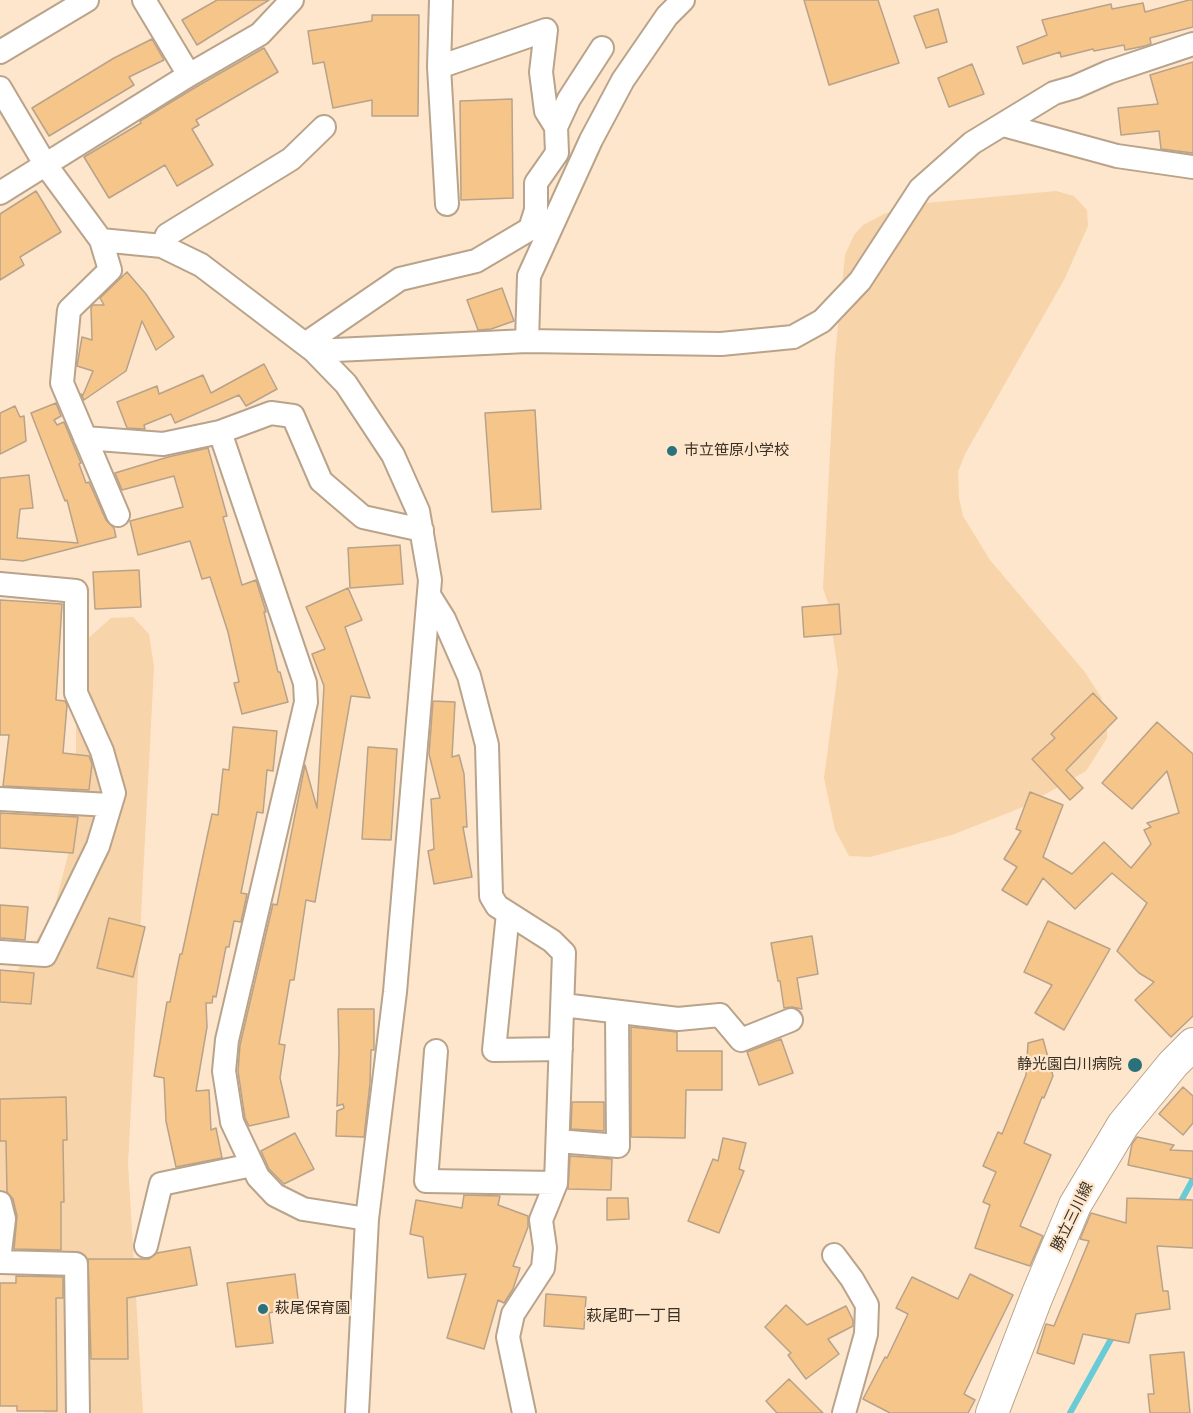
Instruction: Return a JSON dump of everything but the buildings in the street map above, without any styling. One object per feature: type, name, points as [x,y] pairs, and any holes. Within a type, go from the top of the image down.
[{"type":"main road","name":"勝立三川線","points":[[992,1413],[1075,1205],[1123,1125],[1173,1064],[1193,1044]]},
{"type":"street","points":[[0,52],[87,0]]},
{"type":"street","points":[[144,0],[189,75]]},
{"type":"street","points":[[0,193],[189,75],[260,34],[292,0]]},
{"type":"street","points":[[441,0],[439,67],[447,204]]},
{"type":"street","points":[[527,341],[529,276],[591,140],[623,80],[667,16],[683,0]]},
{"type":"street","points":[[439,67],[546,30],[541,72],[546,111],[556,127]]},
{"type":"street","points":[[309,347],[527,341],[721,344],[793,337],[822,321],[860,281],[920,189],[972,143],[1054,93],[1193,44]]},
{"type":"street","points":[[309,347],[400,279],[476,261],[530,230],[536,210],[536,183],[556,153],[556,127],[569,99],[602,48]]},
{"type":"street","points":[[0,88],[45,164],[100,240],[110,270],[69,310],[62,383],[118,515]]},
{"type":"street","points":[[1003,125],[1117,156],[1193,167]]},
{"type":"street","points":[[162,246],[167,235],[291,159],[324,127]]},
{"type":"street","points":[[100,240],[162,246],[201,265],[309,347],[346,384],[393,455],[418,511],[430,580],[429,596],[395,992],[367,1219],[357,1413]]},
{"type":"street","points":[[86,438],[163,444],[220,432],[271,413],[293,416],[321,481],[363,517],[422,530]]},
{"type":"street","points":[[220,432],[305,683],[306,702],[227,1040],[224,1071],[232,1122],[258,1177],[275,1195],[303,1209],[367,1219]]},
{"type":"street","points":[[0,584],[76,591],[76,693],[102,751],[114,793],[98,846],[45,954],[0,952]]},
{"type":"street","points":[[429,596],[444,619],[469,675],[487,745],[491,896],[497,906],[552,941],[564,953],[556,1183],[541,1220],[545,1248],[543,1268],[513,1314],[508,1337],[524,1413]]},
{"type":"street","points":[[0,799],[110,805]]},
{"type":"street","points":[[508,913],[494,1050],[561,1049]]},
{"type":"street","points":[[563,1005],[678,1018],[720,1015],[741,1040],[791,1020]]},
{"type":"street","points":[[558,1141],[618,1146],[617,1012]]},
{"type":"street","points":[[436,1051],[426,1181],[556,1183]]},
{"type":"street","points":[[146,1246],[161,1184],[252,1165]]},
{"type":"street","points":[[0,1203],[4,1219],[0,1251]]},
{"type":"street","points":[[834,1255],[852,1279],[867,1305],[866,1334],[844,1413]]},
{"type":"street","points":[[0,1262],[76,1264],[78,1413]]},
{"type":"shaded area","points":[[1056,191],[1074,196],[1087,210],[1088,226],[1065,278],[965,454],[958,472],[959,498],[963,516],[990,560],[1084,671],[1101,697],[1107,722],[1107,738],[1086,771],[1023,807],[952,835],[870,857],[849,856],[835,830],[824,778],[838,671],[828,603],[823,588],[835,356],[845,255],[854,235],[863,225],[884,214],[915,204]]},
{"type":"shaded area","points":[[133,617],[149,634],[154,667],[128,1164],[143,1413],[44,1413],[48,1337],[46,1278],[19,1222],[0,1206],[0,999],[53,913],[69,851],[76,784],[76,676],[85,641],[111,618]]},
{"type":"waterway","points":[[1179,1205],[1193,1179]]},
{"type":"waterway","points":[[1070,1413],[1115,1332]]},
{"type":"place","name":"市立笹原小学校","points":[[672,451]]},
{"type":"place","name":"静光園白川病院","points":[[1135,1065]]},
{"type":"place","name":"萩尾保育園","points":[[263,1309]]},
{"type":"district","name":"萩尾町一丁目","points":[[634,1317]]}]
